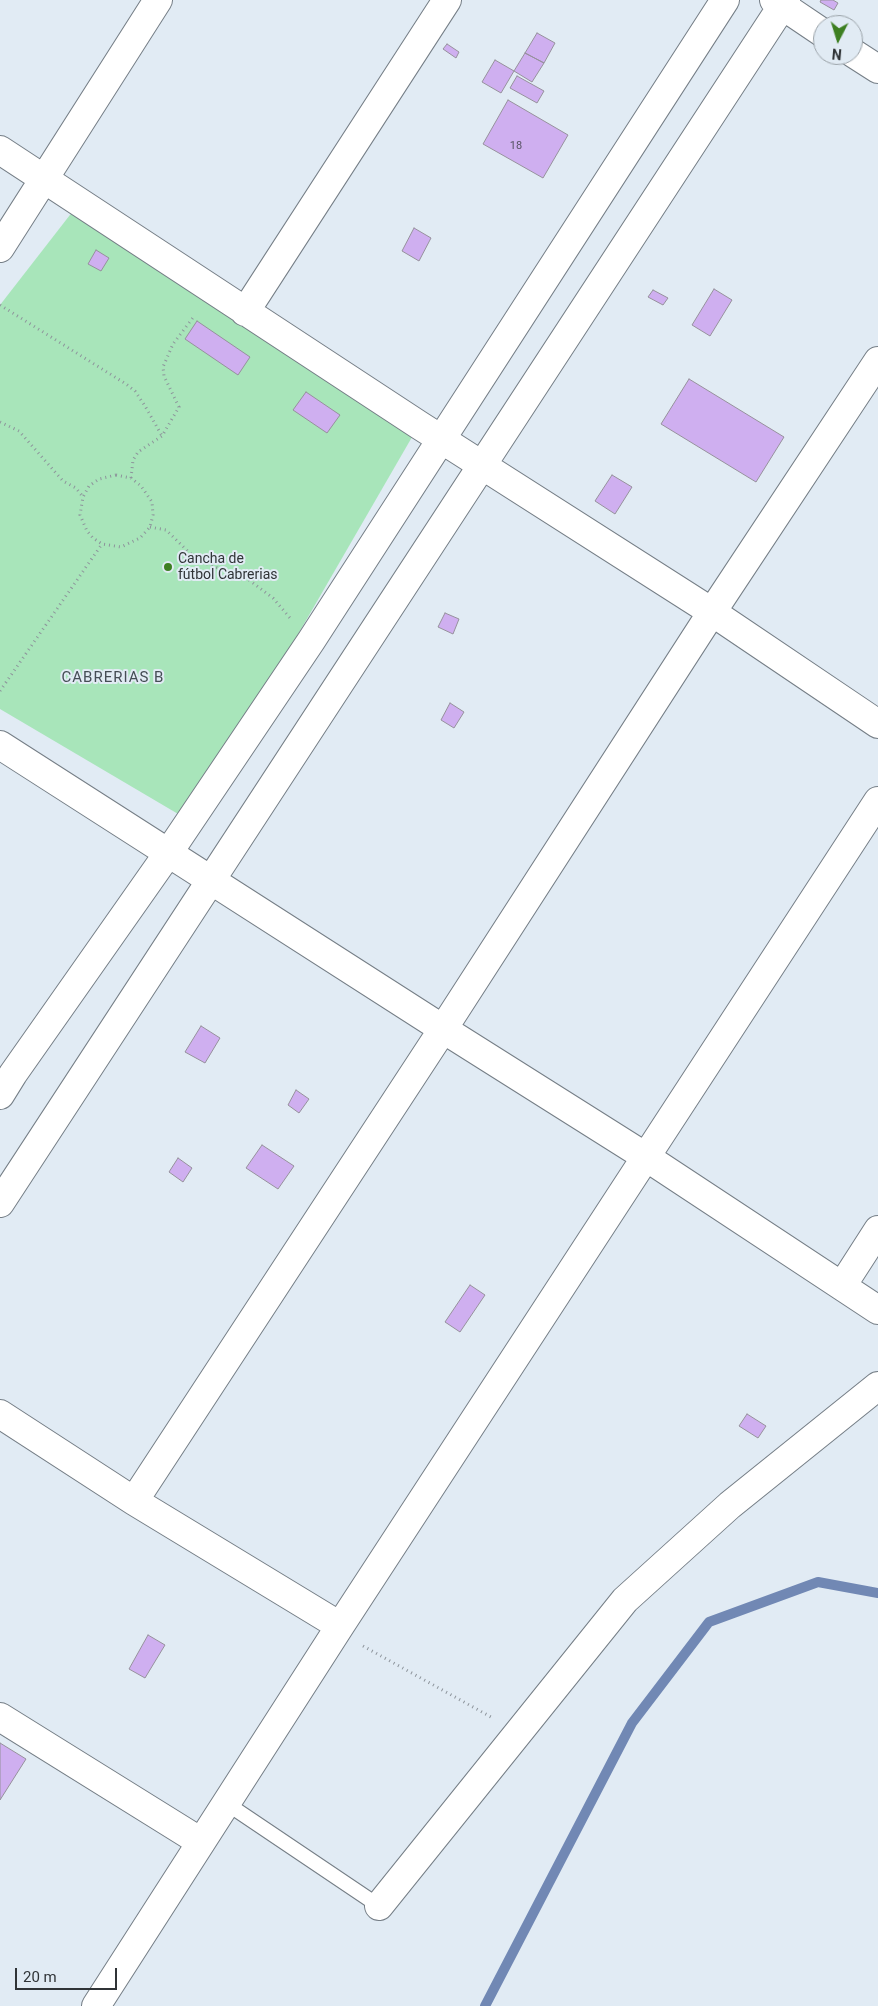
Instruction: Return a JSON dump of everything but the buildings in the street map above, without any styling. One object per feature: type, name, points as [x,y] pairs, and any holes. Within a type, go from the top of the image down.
[{"type":"street","points":[[0,248],[158,0]]},
{"type":"street","points":[[245,312],[447,0]]},
{"type":"street","points":[[0,1095],[169,852],[311,640],[725,0]]},
{"type":"street","points":[[0,1203],[483,466],[781,2],[813,26]]},
{"type":"street","points":[[863,59],[878,69]]},
{"type":"street","points":[[0,150],[245,312],[712,612],[878,724]]},
{"type":"street","points":[[134,1501],[443,1029],[712,612],[878,361]]},
{"type":"street","points":[[0,745],[646,1157],[878,1310]]},
{"type":"street","points":[[96,2006],[340,1626],[878,801]]},
{"type":"street","points":[[842,1286],[878,1230]]},
{"type":"street","points":[[379,1906],[624,1600],[730,1505],[878,1386]]},
{"type":"street","points":[[0,1414],[134,1501],[340,1626]]},
{"type":"street","points":[[0,1717],[201,1842]]},
{"type":"lane","points":[[226,1803],[379,1906]]},
{"type":"path","points":[[0,305],[135,391],[162,436]]},
{"type":"path","points":[[131,478],[134,460],[138,452],[162,436],[179,407],[164,376],[163,366],[173,344],[196,314]]},
{"type":"path","points":[[0,422],[19,430],[63,481],[76,488],[83,497]]},
{"type":"path","points":[[116,475],[131,478],[141,486],[152,502],[153,515],[150,527],[140,538],[122,547],[102,544],[87,531],[82,523],[80,515],[83,497],[89,486],[100,479],[116,475]]},
{"type":"path","points":[[150,527],[166,530],[197,560],[249,580],[273,598],[311,640]]},
{"type":"path","points":[[0,691],[102,544]]},
{"type":"path","points":[[340,1626],[364,1648],[519,1733]]},
{"type":"green space","name":"Cancha de fútbol Cabrerias","points":[[80,202],[419,425],[190,821],[0,709],[0,305]]},
{"type":"waterway","points":[[485,2006],[632,1723],[709,1622],[818,1582],[878,1593]]},
{"type":"place","name":"Cancha de fútbol Cabrerias","points":[[168,567]]},
{"type":"district","name":"CABRERIAS B","points":[[113,678]]}]
